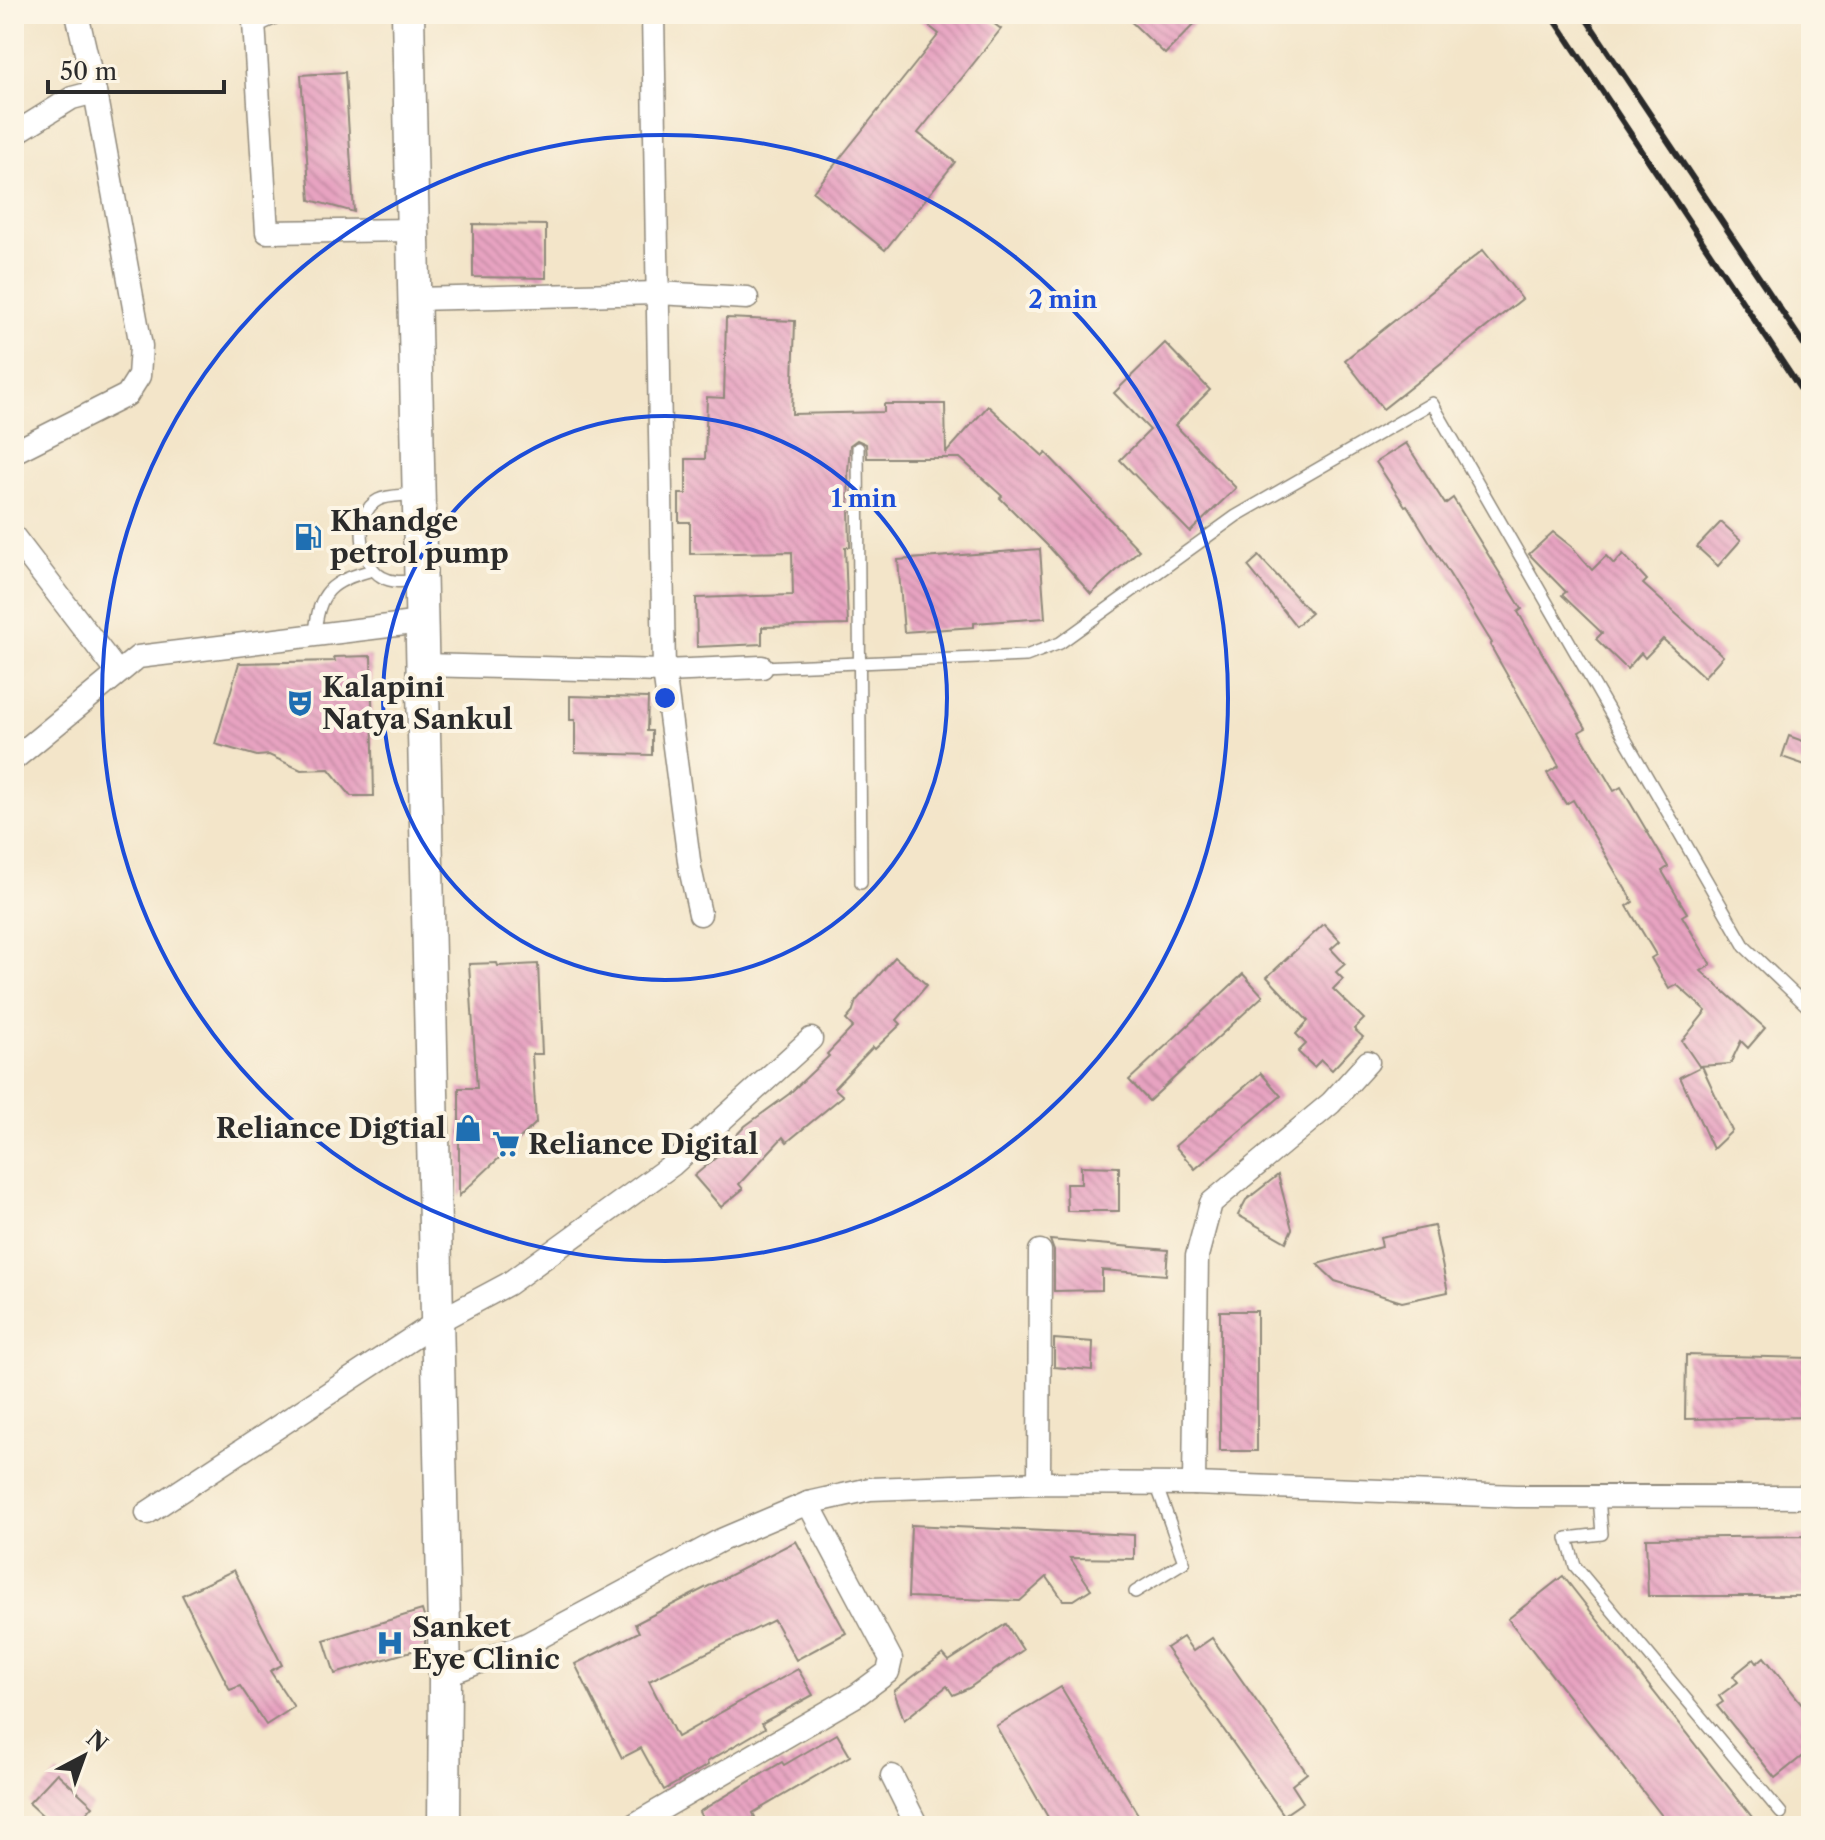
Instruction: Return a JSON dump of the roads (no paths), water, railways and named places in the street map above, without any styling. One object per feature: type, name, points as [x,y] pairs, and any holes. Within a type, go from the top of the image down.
[{"type":"main road","points":[[408,14],[445,1675],[444,1826]]},
{"type":"street","points":[[14,452],[127,395],[139,376],[141,346],[95,92],[77,14]]},
{"type":"street","points":[[271,14],[254,22],[267,232],[413,230]]},
{"type":"street","points":[[653,14],[664,671],[690,868],[700,914]]},
{"type":"street","points":[[14,134],[72,98],[95,92]]},
{"type":"street","points":[[414,299],[658,293],[747,298]]},
{"type":"street","points":[[14,537],[118,673]]},
{"type":"street","points":[[14,759],[138,657],[421,622]]},
{"type":"street","points":[[423,665],[664,671],[762,667]]},
{"type":"street","points":[[147,1513],[437,1322],[508,1284],[672,1165],[811,1039]]},
{"type":"street","points":[[1194,1484],[1197,1256],[1211,1203],[1331,1103],[1368,1062]]},
{"type":"street","points":[[1039,1483],[1040,1251]]},
{"type":"street","points":[[445,1675],[527,1644],[721,1540],[808,1503],[870,1489],[1039,1483],[1194,1484],[1516,1496],[1811,1497]]},
{"type":"street","points":[[632,1826],[857,1695],[888,1672],[891,1659],[808,1503]]},
{"type":"street","points":[[892,1776],[917,1826]]},
{"type":"lane","points":[[762,667],[1026,656],[1060,643],[1236,516],[1432,403],[1745,947],[1811,1010]]},
{"type":"lane","points":[[858,448],[861,883]]},
{"type":"lane","points":[[418,494],[383,498],[375,502],[365,512],[362,523],[367,560],[373,570],[392,581],[421,580]]},
{"type":"lane","points":[[315,635],[317,610],[327,592],[341,581],[373,570]]},
{"type":"lane","points":[[1135,1592],[1184,1562],[1156,1484]]},
{"type":"lane","points":[[1599,1497],[1602,1534],[1567,1538],[1575,1566],[1781,1813]]},
{"type":"railway","points":[[1551,14],[1811,405]]},
{"type":"railway","points":[[1583,14],[1811,355]]},
{"type":"place","name":"Khandge petrol pump","points":[[308,537]]},
{"type":"place","name":"Kalapini Natya Sankul","points":[[300,703]]},
{"type":"place","name":"Reliance Digtial","points":[[468,1128]]},
{"type":"place","name":"Reliance Digital","points":[[506,1144]]},
{"type":"place","name":"Sanket Eye Clinic","points":[[390,1643]]}]
